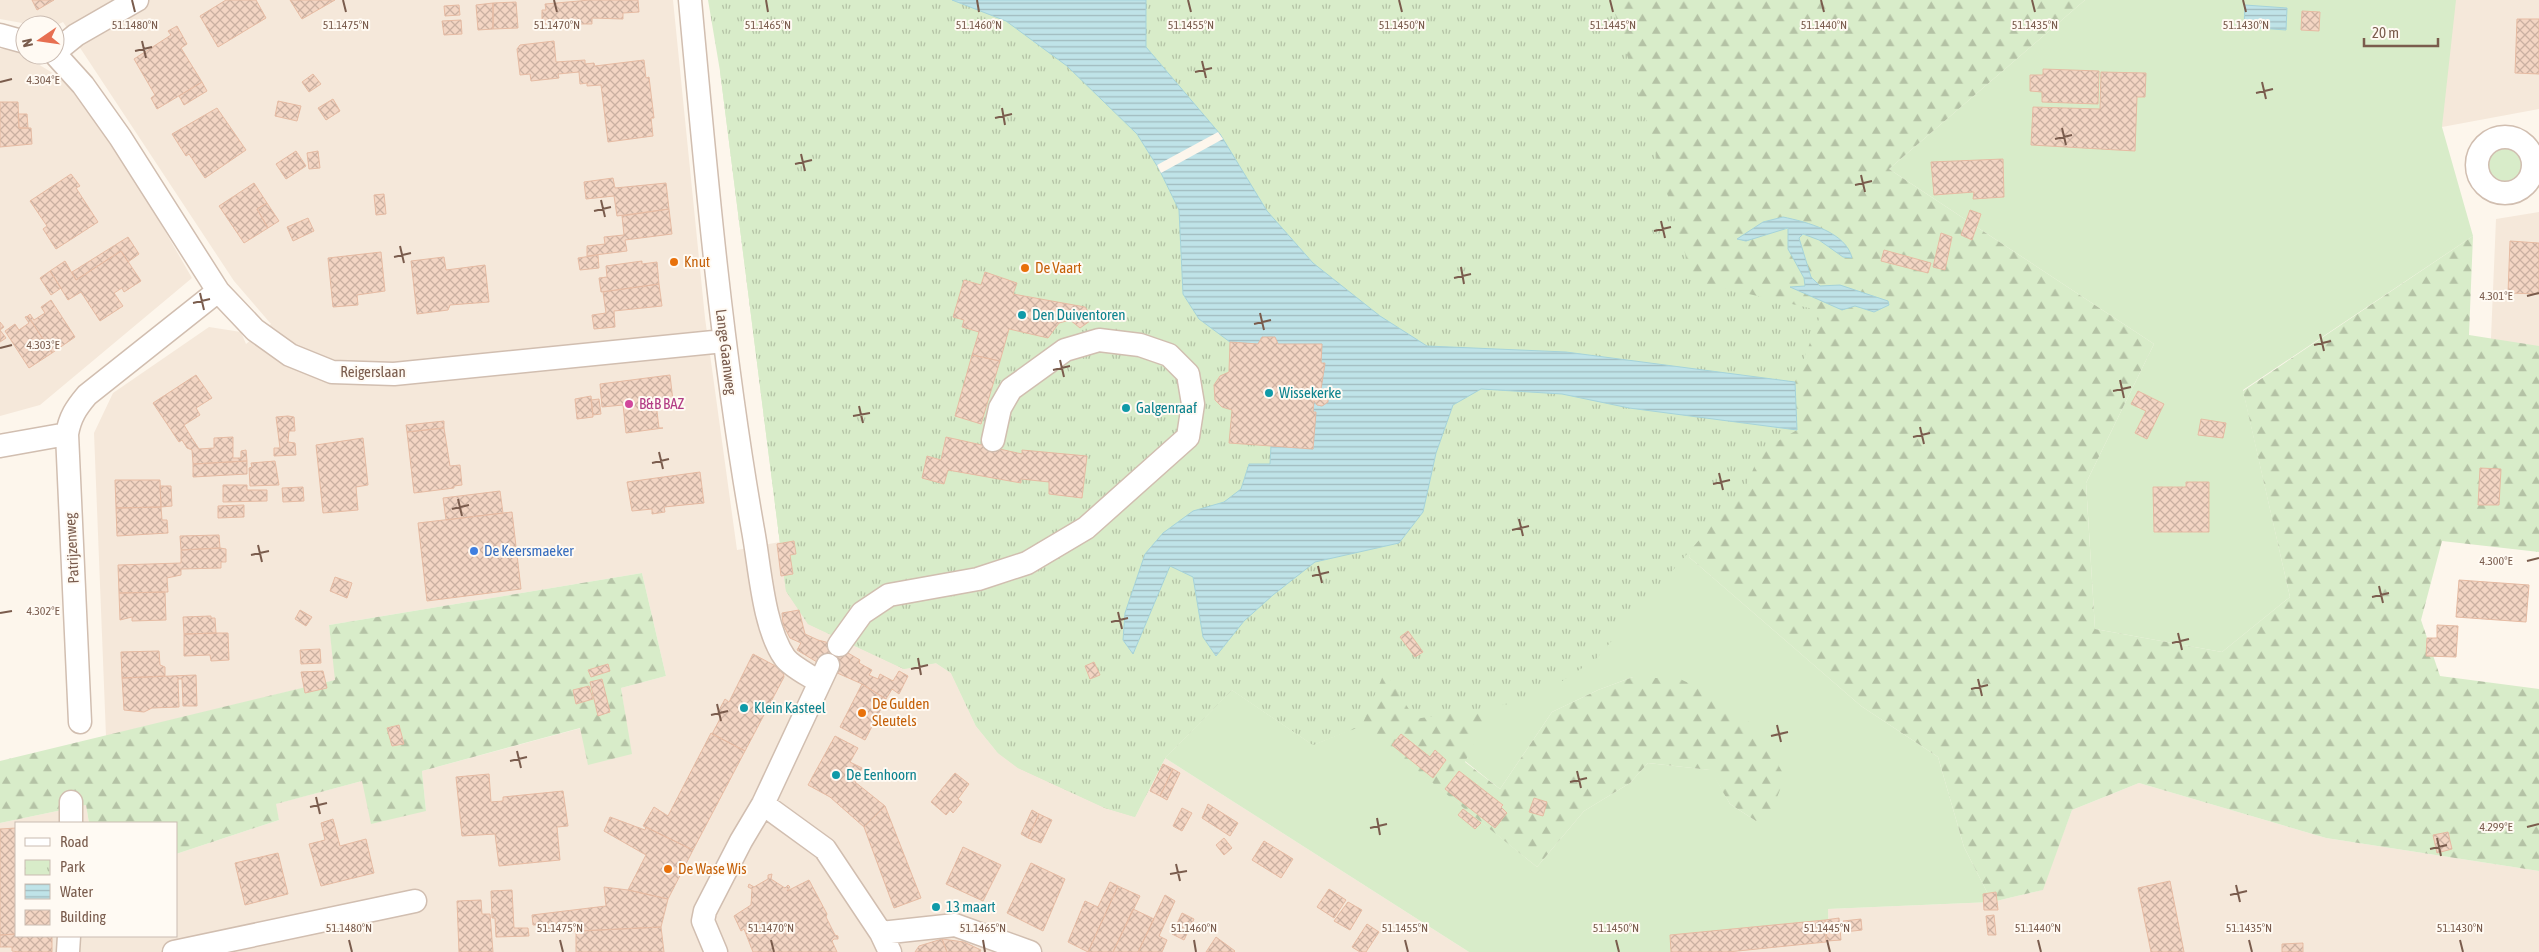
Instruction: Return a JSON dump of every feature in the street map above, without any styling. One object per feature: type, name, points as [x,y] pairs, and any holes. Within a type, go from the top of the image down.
[{"type":"street","points":[[65,44],[76,35],[136,0]]},
{"type":"street","name":"Lange Gaanweg","points":[[690,0],[724,341],[746,492],[772,630],[786,658],[824,674],[763,804]]},
{"type":"street","points":[[0,35],[15,39]]},
{"type":"street","name":"Reigerslaan","points":[[65,64],[83,84],[120,137],[218,291],[255,330],[290,355],[332,372],[394,374],[724,341]]},
{"type":"street","name":"Patrijzenweg","points":[[80,722],[67,434],[69,420],[74,409],[87,395],[218,291]]},
{"type":"street","points":[[839,645],[862,613],[889,595],[978,579],[1027,564],[1086,528],[1188,436],[1193,404],[1188,374],[1169,355],[1140,345],[1099,340],[1065,350],[1011,388],[1000,408],[993,440]]},
{"type":"street","points":[[0,446],[67,434]]},
{"type":"street","points":[[716,952],[703,921],[705,911],[741,841],[763,804],[825,849],[885,942],[955,925],[995,946],[1030,952]]},
{"type":"street","points":[[174,952],[415,900]]},
{"type":"street","points":[[68,952],[69,937]]},
{"type":"shaded area","points":[[0,0],[673,0],[705,318],[737,550],[780,542],[904,669],[936,663],[951,673],[976,726],[998,753],[1135,817],[1165,758],[1469,952],[0,952],[0,823],[86,805],[89,822],[15,822],[15,937],[178,937],[178,853],[279,820],[275,804],[362,781],[426,811],[422,771],[581,728],[631,754],[621,688],[666,676],[642,573],[329,625],[336,680],[106,736],[94,433],[113,393],[209,327],[241,332],[246,344],[271,324],[234,281],[65,25],[65,15],[15,15],[15,22],[0,19]]},
{"type":"shaded area","points":[[2448,0],[2539,0],[2539,109],[2442,127]]},
{"type":"shaded area","points":[[0,49],[13,49],[15,50],[15,65],[40,65],[66,81],[104,125],[192,278],[40,405],[0,416]]},
{"type":"shaded area","points":[[2539,212],[2539,459],[2486,457],[2496,219]]},
{"type":"shaded area","points":[[2139,783],[2326,838],[2539,871],[2539,952],[1728,952],[1829,938],[1828,909],[1992,902],[2042,890],[2072,810]]},
{"type":"green space","points":[[708,0],[1611,0],[1693,281],[1822,311],[1795,382],[1797,430],[1761,451],[1746,486],[1596,659],[1533,700],[1415,719],[1385,671],[1362,725],[1313,745],[1232,690],[1165,758],[1135,817],[1105,808],[1018,768],[998,753],[976,726],[951,673],[936,663],[904,669],[808,624],[786,591],[720,71]]},
{"type":"green space","points":[[1146,0],[2085,0],[1889,169],[2154,344],[2086,483],[2095,629],[2222,652],[2290,597],[2243,391],[2473,236],[2469,335],[2539,346],[2539,552],[2442,541],[2421,620],[2440,676],[2539,689],[2539,871],[2326,838],[2139,783],[2072,810],[2043,890],[1992,902],[1964,847],[1938,757],[1861,706],[1689,557],[1709,482]]},
{"type":"green space","points":[[2085,0],[2456,0],[2442,127],[2473,236],[2243,390],[2290,597],[2222,652],[2095,629],[2086,483],[2154,344],[1889,169]]},
{"type":"green space","points":[[746,24],[1244,621],[1447,685],[1486,718],[1465,762],[1500,789],[1552,712],[1598,690],[1633,677],[1680,679],[1718,697],[1758,729],[1785,777],[1772,810],[1756,821],[1730,804],[1710,770],[1648,763],[1630,783],[1584,811],[1537,867],[1362,726],[1313,745],[1232,690],[1165,758],[1135,817],[1105,808],[1018,768],[998,753],[976,726],[951,673],[936,663],[904,669],[808,624],[786,591],[720,71]]},
{"type":"green space","points":[[2505,148],[2512,149],[2517,153],[2521,158],[2521,172],[2517,177],[2512,181],[2505,182],[2498,181],[2493,177],[2489,172],[2488,165],[2489,158],[2493,153],[2498,149]]},
{"type":"green space","points":[[1741,423],[1689,557],[1861,706],[1938,757],[1964,847],[1992,902],[1828,909],[1829,938],[1728,952],[1469,952],[1165,758],[1232,690],[1313,745],[1362,725],[1537,867],[1584,811],[1630,783],[1648,763],[1711,770],[1730,804],[1756,821],[1633,677],[1598,690],[1552,712],[1500,789],[1465,761],[1447,685]]},
{"type":"green space","points":[[642,573],[666,676],[621,688],[632,754],[588,765],[580,728],[422,771],[426,811],[371,824],[362,781],[276,804],[279,820],[178,853],[178,822],[89,822],[86,805],[0,823],[0,761],[335,680],[329,625]]},
{"type":"water","points":[[952,0],[1146,0],[1146,47],[1220,134],[1267,211],[1313,263],[1380,316],[1427,346],[1566,352],[1795,382],[1797,430],[1629,408],[1562,394],[1481,389],[1453,405],[1436,453],[1423,512],[1399,543],[1315,562],[1244,621],[1216,656],[1203,637],[1193,577],[1170,566],[1133,654],[1123,640],[1125,613],[1145,554],[1163,533],[1193,511],[1224,502],[1241,489],[1249,464],[1270,464],[1271,446],[1313,449],[1316,413],[1313,412],[1314,401],[1317,405],[1322,406],[1328,402],[1328,396],[1321,389],[1325,364],[1321,363],[1322,344],[1278,344],[1275,337],[1262,337],[1258,344],[1230,342],[1199,319],[1183,294],[1179,210],[1159,169],[1137,134],[1067,66],[1006,21]]},
{"type":"water","points":[[2245,5],[2287,8],[2286,30],[2244,27]]},
{"type":"water","points":[[1783,217],[1814,225],[1834,235],[1848,249],[1852,258],[1843,257],[1819,240],[1803,234],[1799,238],[1811,277],[1820,286],[1840,285],[1888,301],[1889,305],[1874,312],[1855,306],[1842,310],[1790,287],[1805,286],[1804,278],[1788,249],[1788,228],[1746,241],[1737,239],[1763,222]]},
{"type":"pier","points":[[1218,132],[1223,139],[1161,173],[1157,165]]},
{"type":"building","points":[[32,0],[54,0],[37,10]]},
{"type":"building","points":[[226,0],[256,0],[266,18],[218,47],[200,16]]},
{"type":"building","points":[[290,0],[335,0],[302,19]]},
{"type":"building","points":[[590,0],[638,0],[639,12],[623,13],[623,19],[592,18],[592,24],[542,24],[542,10],[546,10],[545,4]]},
{"type":"building","points":[[516,2],[518,28],[493,29],[493,3]]},
{"type":"building","points":[[493,3],[493,29],[478,30],[476,5]]},
{"type":"building","points":[[459,5],[460,15],[445,16],[444,6]]},
{"type":"building","points":[[2302,11],[2320,12],[2319,31],[2301,30]]},
{"type":"building","points":[[2517,19],[2539,19],[2539,74],[2515,73]]},
{"type":"building","points":[[461,20],[462,34],[444,35],[442,21]]},
{"type":"building","points":[[177,26],[187,44],[181,48],[202,82],[157,109],[151,98],[155,95],[134,59],[171,35],[168,31]]},
{"type":"building","points":[[554,41],[556,62],[585,60],[585,64],[594,63],[595,66],[644,60],[646,78],[649,77],[654,118],[651,118],[653,136],[608,142],[601,85],[587,86],[587,83],[580,84],[579,72],[558,74],[559,78],[531,81],[530,74],[520,75],[517,49],[520,45]]},
{"type":"building","points":[[2043,69],[2099,71],[2098,104],[2042,102],[2042,92],[2030,91],[2030,75],[2043,75]]},
{"type":"building","points":[[2101,72],[2146,73],[2145,97],[2137,97],[2135,151],[2031,145],[2033,107],[2100,109]]},
{"type":"building","points":[[313,74],[321,84],[309,92],[302,82]]},
{"type":"building","points":[[202,82],[207,91],[184,105],[179,96]]},
{"type":"building","points":[[333,99],[340,111],[326,120],[318,108]]},
{"type":"building","points":[[278,101],[301,106],[297,121],[275,116]]},
{"type":"building","points":[[0,102],[18,102],[19,128],[31,128],[32,144],[0,147]]},
{"type":"building","points":[[217,108],[246,150],[205,178],[189,154],[186,156],[172,134]]},
{"type":"building","points":[[18,114],[27,114],[28,128],[19,128]]},
{"type":"building","points":[[296,151],[306,166],[286,179],[276,164]]},
{"type":"building","points":[[318,151],[320,168],[309,169],[307,153]]},
{"type":"building","points":[[2003,159],[2004,197],[1973,199],[1974,192],[1934,195],[1931,162]]},
{"type":"building","points":[[71,174],[80,186],[76,188],[98,222],[56,249],[43,229],[47,226],[30,201]]},
{"type":"building","points":[[613,178],[615,188],[666,183],[669,209],[617,216],[614,196],[586,199],[584,182]]},
{"type":"building","points":[[254,183],[267,203],[257,209],[268,228],[244,243],[219,206]]},
{"type":"building","points":[[384,194],[386,214],[376,215],[374,195]]},
{"type":"building","points":[[267,203],[279,221],[268,228],[257,209]]},
{"type":"building","points":[[669,209],[672,234],[625,240],[627,251],[587,256],[587,246],[605,244],[604,237],[624,235],[622,216]]},
{"type":"building","points":[[1970,210],[1981,214],[1972,240],[1961,235]]},
{"type":"building","points":[[308,218],[314,231],[293,241],[287,227]]},
{"type":"building","points":[[1941,233],[1952,237],[1945,270],[1933,267]]},
{"type":"building","points":[[128,237],[139,254],[128,262],[121,251],[76,280],[72,272]]},
{"type":"building","points":[[2510,241],[2539,243],[2539,294],[2508,293]]},
{"type":"building","points":[[1884,250],[1931,263],[1928,273],[1881,261]]},
{"type":"building","points":[[121,251],[141,281],[124,292],[122,288],[114,293],[123,306],[100,321],[81,292],[68,300],[50,271],[65,261],[76,280]]},
{"type":"building","points":[[381,252],[385,291],[357,295],[358,305],[333,307],[328,258]]},
{"type":"building","points":[[598,255],[599,268],[580,270],[578,258]]},
{"type":"building","points":[[444,257],[446,270],[485,265],[489,302],[450,305],[448,310],[417,314],[411,261]]},
{"type":"building","points":[[642,261],[642,264],[657,262],[659,284],[601,292],[599,278],[607,277],[606,266]]},
{"type":"building","points":[[50,271],[61,288],[51,295],[40,278]]},
{"type":"building","name":"Den Duiventoren","points":[[985,272],[1017,283],[1013,294],[1085,307],[1090,314],[1090,321],[1080,328],[1070,320],[1059,323],[1048,338],[1009,329],[1000,361],[972,355],[979,332],[962,327],[964,320],[953,317],[964,280],[981,285]]},
{"type":"building","points":[[659,284],[662,306],[614,311],[615,327],[594,329],[592,315],[606,313],[603,292]]},
{"type":"building","points":[[51,300],[75,337],[52,353],[28,316],[30,314],[34,320],[45,313],[41,307]]},
{"type":"building","points":[[28,316],[52,353],[29,368],[5,331],[15,324],[19,330],[29,323],[25,317]]},
{"type":"building","points":[[0,322],[4,327],[0,330]]},
{"type":"building","points":[[0,330],[6,338],[0,342]]},
{"type":"building","name":"Wissekerke","points":[[1262,337],[1275,337],[1278,344],[1322,344],[1321,363],[1325,363],[1321,389],[1328,397],[1328,402],[1322,406],[1317,405],[1314,401],[1313,412],[1316,412],[1313,449],[1229,443],[1232,410],[1222,407],[1215,400],[1214,385],[1220,376],[1229,372],[1230,342],[1258,344]]},
{"type":"building","points":[[972,355],[1000,361],[981,424],[955,416]]},
{"type":"building","points":[[196,375],[212,398],[196,408],[200,415],[184,425],[199,449],[214,448],[214,438],[233,437],[233,458],[241,458],[241,451],[246,450],[247,461],[193,464],[192,450],[187,448],[182,440],[179,442],[153,403]]},
{"type":"building","name":"B&B BAZ","points":[[670,375],[673,401],[656,403],[659,428],[663,428],[626,433],[623,405],[602,407],[600,384]]},
{"type":"building","points":[[2138,391],[2164,404],[2147,439],[2135,433],[2146,411],[2131,404]]},
{"type":"building","points":[[591,396],[593,417],[577,419],[575,399]]},
{"type":"building","points":[[599,399],[601,414],[593,415],[591,400]]},
{"type":"building","points":[[276,417],[294,417],[295,431],[289,431],[288,442],[295,443],[296,455],[274,456],[274,448],[280,448]]},
{"type":"building","points":[[2201,419],[2226,423],[2223,438],[2198,435]]},
{"type":"building","points":[[444,421],[444,428],[407,432],[406,425]]},
{"type":"building","points":[[444,428],[450,466],[460,465],[462,485],[454,486],[454,488],[414,493],[407,432]]},
{"type":"building","points":[[946,437],[1022,454],[1022,450],[1087,456],[1082,498],[1049,494],[1049,482],[1021,479],[1021,483],[948,470],[944,484],[922,478],[927,456],[941,460]]},
{"type":"building","points":[[363,438],[368,485],[356,487],[358,510],[323,513],[316,445]]},
{"type":"building","points":[[247,461],[247,474],[193,477],[193,464]]},
{"type":"building","points":[[275,461],[279,485],[250,486],[249,468],[252,467],[251,463]]},
{"type":"building","points":[[2480,468],[2501,469],[2499,505],[2478,505]]},
{"type":"building","points":[[700,472],[704,503],[664,507],[665,512],[652,514],[652,509],[632,511],[627,482]]},
{"type":"building","points":[[115,480],[160,480],[161,507],[116,508]]},
{"type":"building","points":[[2186,482],[2209,482],[2209,532],[2154,532],[2153,487],[2186,487]]},
{"type":"building","points":[[223,485],[247,485],[247,490],[267,490],[267,501],[223,502]]},
{"type":"building","points":[[160,486],[171,486],[172,506],[161,507]]},
{"type":"building","points":[[303,487],[304,501],[283,502],[282,488]]},
{"type":"building","points":[[500,491],[503,513],[446,520],[443,498]]},
{"type":"building","points":[[244,505],[244,517],[218,518],[218,506]]},
{"type":"building","points":[[161,507],[162,520],[167,520],[168,533],[117,536],[116,508]]},
{"type":"building","points":[[512,512],[521,589],[427,601],[418,523]]},
{"type":"building","points":[[219,535],[220,548],[181,550],[180,536]]},
{"type":"building","points":[[794,541],[796,554],[790,555],[793,574],[781,576],[777,544]]},
{"type":"building","points":[[226,549],[226,562],[221,562],[221,568],[181,569],[181,575],[167,578],[168,592],[119,593],[118,565],[181,563],[181,550]]},
{"type":"building","points":[[335,577],[352,583],[347,598],[330,591]]},
{"type":"building","points":[[2459,580],[2529,585],[2526,622],[2456,617]]},
{"type":"building","points":[[165,592],[166,620],[132,621],[132,617],[120,620],[119,593]]},
{"type":"building","points":[[300,610],[312,617],[306,626],[295,619]]},
{"type":"building","points":[[799,610],[805,634],[818,640],[841,646],[830,667],[822,665],[797,650],[801,643],[790,638],[783,624],[782,613]]},
{"type":"building","points":[[211,616],[211,618],[215,618],[216,633],[184,634],[183,617]]},
{"type":"building","points":[[2437,625],[2458,626],[2456,657],[2426,656],[2427,638],[2437,638]]},
{"type":"building","points":[[1408,631],[1423,652],[1415,657],[1400,637]]},
{"type":"building","points":[[228,633],[229,660],[211,661],[210,655],[184,656],[184,634]]},
{"type":"building","points":[[842,643],[850,648],[848,653],[860,660],[859,663],[872,670],[869,675],[878,679],[880,674],[893,681],[899,671],[908,676],[899,694],[892,689],[886,699],[862,684],[835,672],[830,667]]},
{"type":"building","points":[[320,649],[321,663],[301,664],[300,650]]},
{"type":"building","points":[[159,651],[160,665],[165,667],[165,676],[122,678],[121,652]]},
{"type":"building","name":"Klein Kasteel","points":[[753,654],[783,670],[784,677],[745,751],[712,734],[721,717],[717,714],[725,699],[729,702]]},
{"type":"building","points":[[1094,662],[1100,675],[1090,679],[1085,666]]},
{"type":"building","points":[[608,664],[610,671],[591,677],[588,670]]},
{"type":"building","points":[[323,671],[327,688],[305,693],[301,672]]},
{"type":"building","points":[[196,675],[197,706],[183,706],[182,679],[178,679],[179,707],[152,708],[144,712],[124,710],[122,678]]},
{"type":"building","points":[[602,679],[610,712],[598,716],[590,682]]},
{"type":"building","points":[[862,684],[886,699],[865,740],[840,727]]},
{"type":"building","points":[[589,686],[593,699],[576,704],[573,690]]},
{"type":"building","points":[[399,725],[404,744],[392,746],[387,728]]},
{"type":"building","points":[[711,733],[745,751],[693,850],[643,826],[654,807],[668,816]]},
{"type":"building","points":[[1401,734],[1430,757],[1435,750],[1446,760],[1433,778],[1392,745]]},
{"type":"building","name":"De Eenhoorn","points":[[835,736],[858,748],[850,762],[862,768],[855,782],[885,806],[864,827],[830,797],[808,785]]},
{"type":"building","points":[[1163,764],[1173,769],[1160,796],[1150,791]]},
{"type":"building","points":[[1173,769],[1180,773],[1167,800],[1160,796]]},
{"type":"building","points":[[1459,771],[1503,805],[1501,807],[1507,813],[1495,828],[1445,789]]},
{"type":"building","points":[[955,773],[969,784],[958,799],[962,802],[953,813],[950,810],[946,815],[931,802]]},
{"type":"building","points":[[489,774],[491,802],[503,801],[503,797],[563,791],[568,826],[557,827],[560,860],[499,866],[495,834],[462,836],[456,777]]},
{"type":"building","points":[[1534,798],[1547,802],[1543,816],[1529,812]]},
{"type":"building","points":[[1208,804],[1238,823],[1230,836],[1202,818]]},
{"type":"building","points":[[885,806],[921,898],[894,908],[864,827]]},
{"type":"building","points":[[1182,808],[1192,813],[1182,831],[1173,826]]},
{"type":"building","points":[[1463,809],[1481,823],[1475,829],[1458,815]]},
{"type":"building","points":[[1032,810],[1039,814],[1028,838],[1021,834]]},
{"type":"building","points":[[1039,814],[1052,820],[1041,843],[1028,838]]},
{"type":"building","points":[[610,817],[645,830],[646,827],[693,850],[668,899],[628,890],[646,855],[604,831]]},
{"type":"building","points":[[333,819],[340,846],[366,839],[374,873],[321,886],[309,844],[325,840],[321,823]]},
{"type":"building","points":[[15,828],[15,934],[0,935],[0,829]]},
{"type":"building","points":[[2448,832],[2452,849],[2437,853],[2433,835]]},
{"type":"building","points":[[1224,838],[1232,848],[1224,855],[1216,845]]},
{"type":"building","points":[[1264,841],[1293,859],[1281,878],[1252,860]]},
{"type":"building","points":[[963,847],[1001,865],[983,901],[946,884]]},
{"type":"building","points":[[278,853],[288,894],[245,905],[235,863]]},
{"type":"building","points":[[1031,863],[1065,879],[1043,931],[1007,913]]},
{"type":"building","points":[[772,874],[771,879],[785,888],[788,885],[790,887],[787,891],[809,880],[827,914],[826,917],[835,935],[838,936],[838,939],[832,941],[837,952],[753,952],[744,929],[741,931],[734,916],[751,905],[752,889],[748,887],[749,884],[754,887],[768,879],[768,875]]},
{"type":"building","points":[[2170,881],[2184,952],[2151,952],[2138,888]]},
{"type":"building","points":[[1110,882],[1118,886],[1088,952],[1068,942],[1085,901],[1098,907]]},
{"type":"building","points":[[1118,886],[1140,896],[1113,952],[1088,952]]},
{"type":"building","points":[[604,887],[668,899],[661,927],[562,932],[562,929],[541,931],[541,925],[533,925],[532,915],[606,906]]},
{"type":"building","points":[[1329,889],[1346,900],[1334,918],[1317,907]]},
{"type":"building","points":[[512,890],[514,928],[528,928],[529,936],[496,937],[495,918],[492,918],[491,891]]},
{"type":"building","points":[[1996,892],[1998,910],[1984,910],[1983,894]]},
{"type":"building","points":[[1165,895],[1175,901],[1159,936],[1167,940],[1162,952],[1138,952]]},
{"type":"building","points":[[481,900],[482,914],[490,914],[493,952],[459,952],[457,901]]},
{"type":"building","points":[[1348,902],[1362,910],[1350,930],[1334,921]]},
{"type":"building","points":[[1133,909],[1154,919],[1138,952],[1113,952]]},
{"type":"building","points":[[1182,913],[1194,919],[1184,940],[1172,934]]},
{"type":"building","points":[[1994,915],[1996,935],[1988,935],[1986,916]]},
{"type":"building","points":[[1839,918],[1841,940],[1827,941],[1825,920]]},
{"type":"building","points":[[1861,919],[1862,930],[1844,932],[1843,921]]},
{"type":"building","points":[[1825,920],[1826,942],[1728,952],[1671,952],[1670,935]]},
{"type":"building","points":[[1367,924],[1379,932],[1366,952],[1360,952],[1352,947]]},
{"type":"building","points":[[661,927],[664,952],[576,952],[576,931]]},
{"type":"building","points":[[15,934],[15,937],[52,937],[52,952],[12,951],[12,947],[0,947],[0,935]]},
{"type":"building","points":[[1216,937],[1235,951],[1206,952]]},
{"type":"building","points":[[942,939],[947,952],[915,952],[919,946]]},
{"type":"building","points":[[942,939],[964,942],[981,950],[980,952],[947,952]]},
{"type":"building","points":[[2303,943],[2303,952],[2282,952],[2282,944]]},
{"type":"place","name":"Knut","points":[[674,262]]},
{"type":"place","name":"De Vaart","points":[[1025,268]]},
{"type":"place","name":"Den Duiventoren","points":[[1022,315]]},
{"type":"place","name":"Wissekerke","points":[[1269,393]]},
{"type":"place","name":"B&B BAZ","points":[[629,404]]},
{"type":"place","name":"Galgenraaf","points":[[1126,408]]},
{"type":"place","name":"De Keersmaeker","points":[[474,551]]},
{"type":"place","name":"Klein Kasteel","points":[[744,708]]},
{"type":"place","name":"De Gulden Sleutels","points":[[862,713]]},
{"type":"place","name":"De Eenhoorn","points":[[836,775]]},
{"type":"place","name":"De Wase Wis","points":[[668,869]]},
{"type":"place","name":"13 maart","points":[[936,907]]}]
